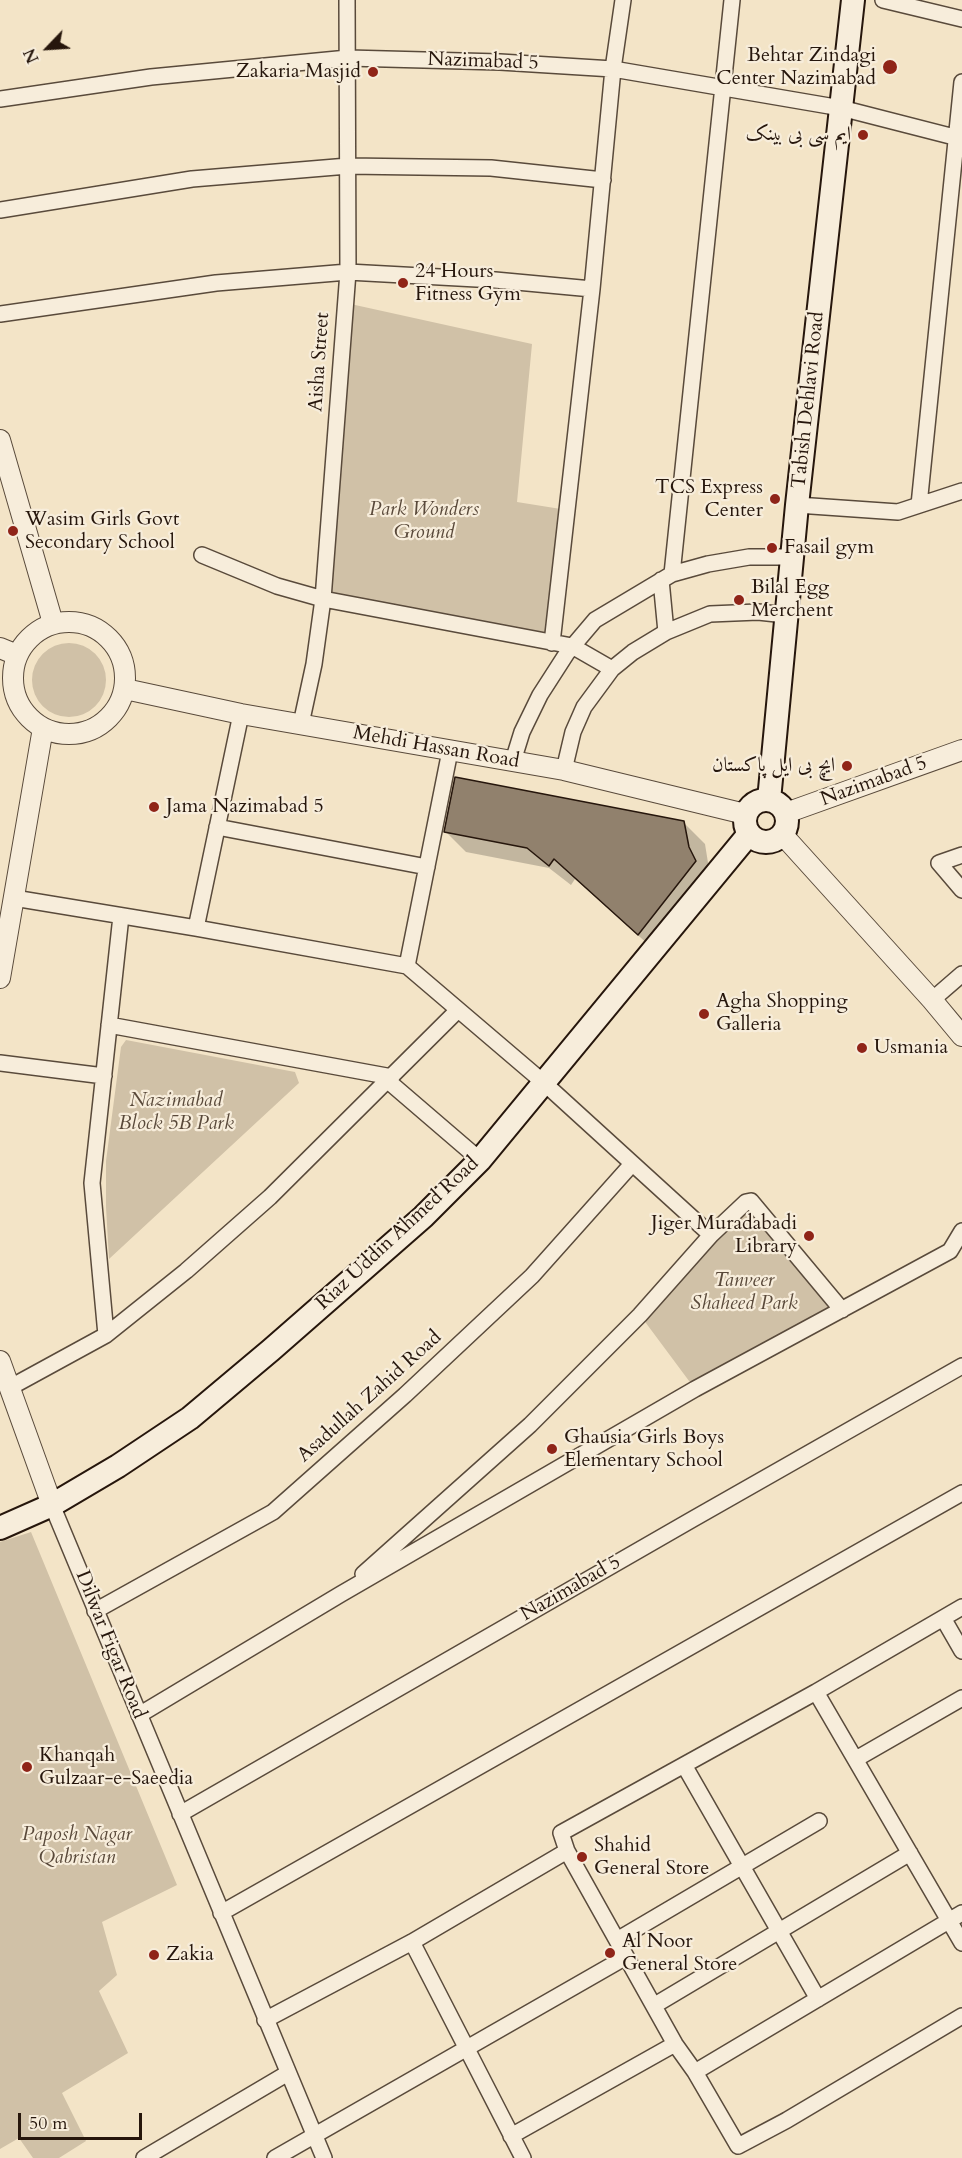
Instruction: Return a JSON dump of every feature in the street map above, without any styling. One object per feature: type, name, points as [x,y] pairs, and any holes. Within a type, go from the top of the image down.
[{"type":"main road","name":"Tabish Dehlavi Road","points":[[779,816],[786,615],[853,0]]},
{"type":"main road","points":[[754,802],[779,816],[772,842],[753,838],[747,824],[754,802]]},
{"type":"main road","name":"Riaz Uddin Ahmed Road","points":[[0,1528],[52,1505],[118,1466],[190,1418],[423,1217],[480,1160],[747,824]]},
{"type":"street","name":"Aisha Street","points":[[301,724],[314,664],[323,599],[348,272],[347,0]]},
{"type":"street","points":[[552,643],[592,289],[613,69],[623,0]]},
{"type":"street","points":[[666,632],[666,577],[732,0]]},
{"type":"street","points":[[883,0],[962,19]]},
{"type":"street","name":"Nazimabad 5","points":[[0,99],[151,77],[348,58],[500,62],[613,69],[841,108],[958,138]]},
{"type":"street","points":[[919,505],[962,82]]},
{"type":"street","points":[[0,210],[192,179],[348,165],[491,168],[603,180]]},
{"type":"street","points":[[0,314],[216,283],[348,272],[495,280],[592,289]]},
{"type":"street","points":[[0,440],[53,623]]},
{"type":"street","points":[[797,505],[898,512],[962,491]]},
{"type":"street","points":[[202,555],[277,586],[323,599],[572,646],[612,669]]},
{"type":"street","points":[[513,761],[522,732],[540,695],[572,646],[595,620],[666,577],[708,564],[749,557],[792,557]]},
{"type":"street","points":[[564,770],[573,732],[584,707],[612,669],[633,652],[666,632],[710,614],[758,612],[786,615]]},
{"type":"street","points":[[77,621],[95,627],[109,638],[120,654],[126,673],[125,689],[117,708],[95,728],[76,734],[56,733],[43,729],[29,718],[21,707],[14,689],[9,652],[36,632],[53,623],[77,621]]},
{"type":"street","name":"Mehdi Hassan Road","points":[[125,689],[241,714],[564,770],[747,824]]},
{"type":"street","points":[[196,928],[241,714]]},
{"type":"street","points":[[0,978],[43,729]]},
{"type":"street","name":"Nazimabad 5","points":[[779,816],[962,750]]},
{"type":"street","points":[[407,966],[450,751]]},
{"type":"street","points":[[779,816],[962,1035]]},
{"type":"street","points":[[217,826],[427,867]]},
{"type":"street","points":[[962,855],[939,862],[962,890]]},
{"type":"street","points":[[14,898],[407,966],[543,1083],[711,1235]]},
{"type":"street","points":[[106,1335],[92,1183],[121,916]]},
{"type":"street","points":[[932,1000],[962,974]]},
{"type":"street","points":[[9,1388],[106,1335],[186,1271],[270,1197],[458,1010]]},
{"type":"street","points":[[109,1025],[390,1079],[480,1160]]},
{"type":"street","points":[[0,1064],[104,1076]]},
{"type":"street","name":"Asadullah Zahid Road","points":[[95,1611],[273,1512],[405,1395],[532,1276],[632,1164]]},
{"type":"street","points":[[341,1594],[530,1425],[640,1315],[711,1235],[746,1202],[751,1201],[842,1310]]},
{"type":"street","points":[[139,1715],[208,1676],[341,1594],[695,1389],[950,1251],[962,1231]]},
{"type":"street","name":"Dilwar Figar Road","points":[[0,1361],[52,1505],[95,1611],[324,2158]]},
{"type":"street","name":"Nazimabad 5","points":[[180,1814],[962,1366]]},
{"type":"street","points":[[221,1913],[962,1493]]},
{"type":"street","points":[[962,1607],[816,1692],[561,1833],[567,1851],[616,1940],[736,2145],[740,2146],[962,2016]]},
{"type":"street","points":[[944,1618],[962,1651]]},
{"type":"street","points":[[816,1692],[910,1853],[956,1917],[962,1943]]},
{"type":"street","points":[[856,1759],[962,1698]]},
{"type":"street","points":[[684,1765],[818,1999]]},
{"type":"street","points":[[616,1940],[819,1821]]},
{"type":"street","points":[[265,2020],[412,1942],[567,1851]]},
{"type":"street","points":[[655,2005],[910,1853]]},
{"type":"street","points":[[695,2072],[956,1917]]},
{"type":"street","points":[[412,1942],[524,2158]]},
{"type":"street","points":[[275,2158],[626,1957]]},
{"type":"street","points":[[511,2136],[675,2044]]},
{"type":"street","points":[[144,2158],[288,2073]]},
{"type":"green space","name":"Park Wonders Ground","points":[[346,303],[532,344],[517,502],[567,510],[552,643],[323,599]]},
{"type":"green space","points":[[69,643],[90,649],[100,659],[106,680],[100,701],[90,711],[69,717],[48,711],[38,701],[32,680],[38,659],[48,649]]},
{"type":"green space","name":"Nazimabad Block 5B Park","points":[[126,1040],[295,1072],[299,1083],[109,1259],[106,1161],[121,1047]]},
{"type":"green space","name":"Tanveer Shaheed Park","points":[[751,1201],[842,1310],[695,1389],[640,1315]]},
{"type":"green space","name":"Paposh Nagar Qabristan","points":[[31,1532],[177,1885],[102,1922],[117,1975],[99,1991],[128,2053],[62,2093],[86,2141],[59,2158],[33,2158],[19,2138],[0,2149],[0,1542]]},
{"type":"building","points":[[455,777],[684,821],[689,847],[696,861],[638,935],[554,859],[549,866],[527,848],[444,832]]},
{"type":"place","name":"Behtar Zindagi Center Nazimabad","points":[[890,67]]},
{"type":"place","name":"Zakaria Masjid","points":[[373,72]]},
{"type":"place","name":"ایم سی بی بینک","points":[[863,135]]},
{"type":"place","name":"24 Hours Fitness Gym","points":[[403,283]]},
{"type":"place","name":"TCS Express Center","points":[[775,499]]},
{"type":"place","name":"Wasim Girls Govt Secondary School","points":[[13,531]]},
{"type":"place","name":"Fasail gym","points":[[772,548]]},
{"type":"place","name":"Bilal Egg Merchent","points":[[739,600]]},
{"type":"place","name":"ایچ بی ایل پاکستان","points":[[847,766]]},
{"type":"place","name":"Jama Nazimabad 5","points":[[154,807]]},
{"type":"place","name":"Agha Shopping Galleria","points":[[704,1014]]},
{"type":"place","name":"Usmania","points":[[862,1048]]},
{"type":"place","name":"Jiger Muradabadi Library","points":[[809,1236]]},
{"type":"place","name":"Ghausia Girls Boys Elementary School","points":[[552,1449]]},
{"type":"place","name":"Khanqah Gulzaar-e-Saeedia","points":[[27,1767]]},
{"type":"place","name":"Shahid General Store","points":[[582,1857]]},
{"type":"place","name":"Al Noor General Store","points":[[610,1953]]},
{"type":"place","name":"Zakia","points":[[154,1955]]}]
